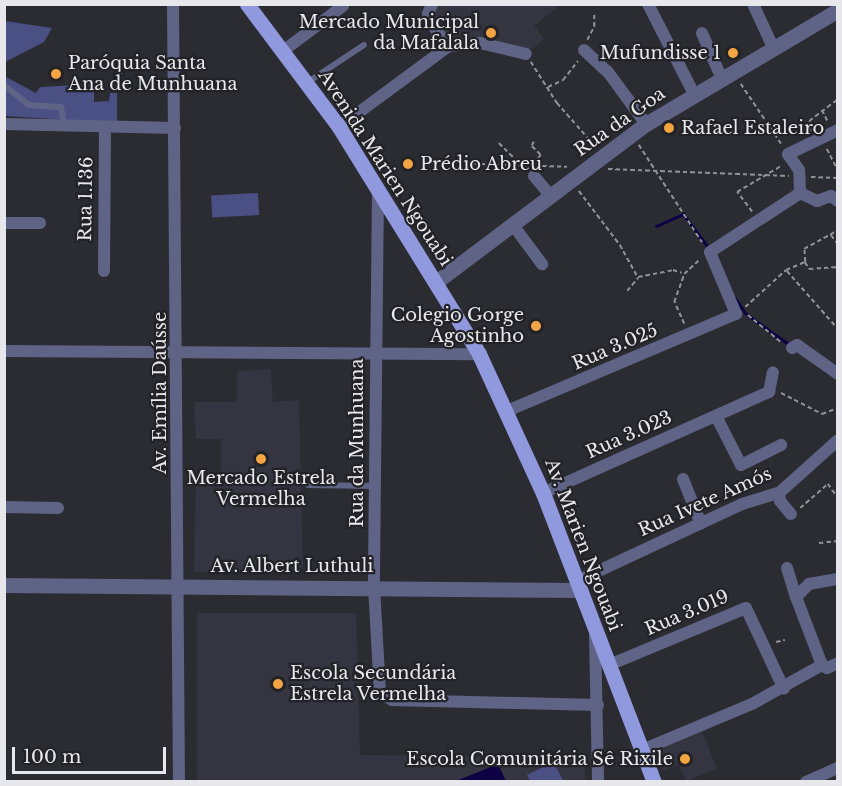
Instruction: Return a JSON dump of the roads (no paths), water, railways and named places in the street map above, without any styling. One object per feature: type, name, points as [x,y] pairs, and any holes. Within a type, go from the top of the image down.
[{"type":"main road","name":"Avenida Marien Ngouabi","points":[[247,4],[339,127],[378,186],[464,328]]},
{"type":"main road","name":"Av. Marien Ngouabi","points":[[464,328],[507,411],[543,493],[654,782]]},
{"type":"street","name":"Av. Emília Daússe","points":[[173,4],[180,585],[179,782]]},
{"type":"street","points":[[432,4],[430,22],[449,46]]},
{"type":"street","points":[[648,4],[694,94]]},
{"type":"street","points":[[753,4],[772,46]]},
{"type":"street","points":[[283,51],[343,6]]},
{"type":"street","name":"Rua da Goa","points":[[436,282],[513,225],[575,174],[602,163],[646,124],[772,46],[837,10]]},
{"type":"street","points":[[702,33],[727,74]]},
{"type":"street","points":[[339,127],[449,46],[480,43],[526,54]]},
{"type":"street","points":[[584,50],[608,72],[646,124]]},
{"type":"street","points":[[4,123],[175,128]]},
{"type":"street","name":"Rua 1.136","points":[[104,272],[105,127]]},
{"type":"street","points":[[827,135],[790,157],[799,170],[800,193],[817,201],[831,196],[837,201]]},
{"type":"street","points":[[534,176],[550,195]]},
{"type":"street","name":"Rua da Munhuana","points":[[378,186],[374,586],[378,684],[385,698],[598,705]]},
{"type":"street","name":"Rua 3.025","points":[[507,411],[738,313],[710,252],[800,193]]},
{"type":"street","points":[[4,223],[40,223]]},
{"type":"street","points":[[513,225],[542,264]]},
{"type":"street","points":[[792,348],[797,345],[837,375]]},
{"type":"street","points":[[4,351],[479,354]]},
{"type":"street","name":"Rua 3.023","points":[[543,493],[769,392],[773,372]]},
{"type":"street","points":[[716,416],[741,465],[781,446]]},
{"type":"street","name":"Rua Ivete Amós","points":[[578,585],[742,504],[779,493],[837,440]]},
{"type":"street","points":[[683,479],[701,524]]},
{"type":"street","points":[[779,493],[780,501],[791,514]]},
{"type":"street","points":[[4,507],[58,508]]},
{"type":"street","points":[[787,568],[822,665],[827,668],[837,663]]},
{"type":"street","points":[[796,597],[809,584],[837,579]]},
{"type":"street","name":"Av. Albert Luthuli","points":[[4,585],[578,585]]},
{"type":"street","name":"Rua 3.019","points":[[609,665],[746,608],[784,689]]},
{"type":"street","points":[[595,628],[598,782]]},
{"type":"street","points":[[642,750],[784,689],[822,665]]},
{"type":"street","points":[[806,782],[837,768]]},
{"type":"lane","points":[[307,83],[364,45]]},
{"type":"lane","points":[[4,85],[29,105],[61,107],[64,125]]},
{"type":"lane","points":[[308,485],[375,486]]},
{"type":"waterway","points":[[656,226],[683,214],[710,250]]},
{"type":"waterway","points":[[735,298],[745,313],[791,346]]},
{"type":"place","name":"Mercado Municipal da Mafalala","points":[[491,33]]},
{"type":"place","name":"Mufundisse 1","points":[[733,53]]},
{"type":"place","name":"Paróquia Santa Ana de Munhuana","points":[[56,74]]},
{"type":"place","name":"Rafael Estaleiro","points":[[669,128]]},
{"type":"place","name":"Prédio Abreu","points":[[408,164]]},
{"type":"place","name":"Colegio Gorge Agostinho","points":[[536,326]]},
{"type":"place","name":"Mercado Estrela Vermelha","points":[[261,459]]},
{"type":"place","name":"Escola Secundária Estrela Vermelha","points":[[278,684]]},
{"type":"place","name":"Escola Comunitária Sê Rixile","points":[[685,759]]}]
